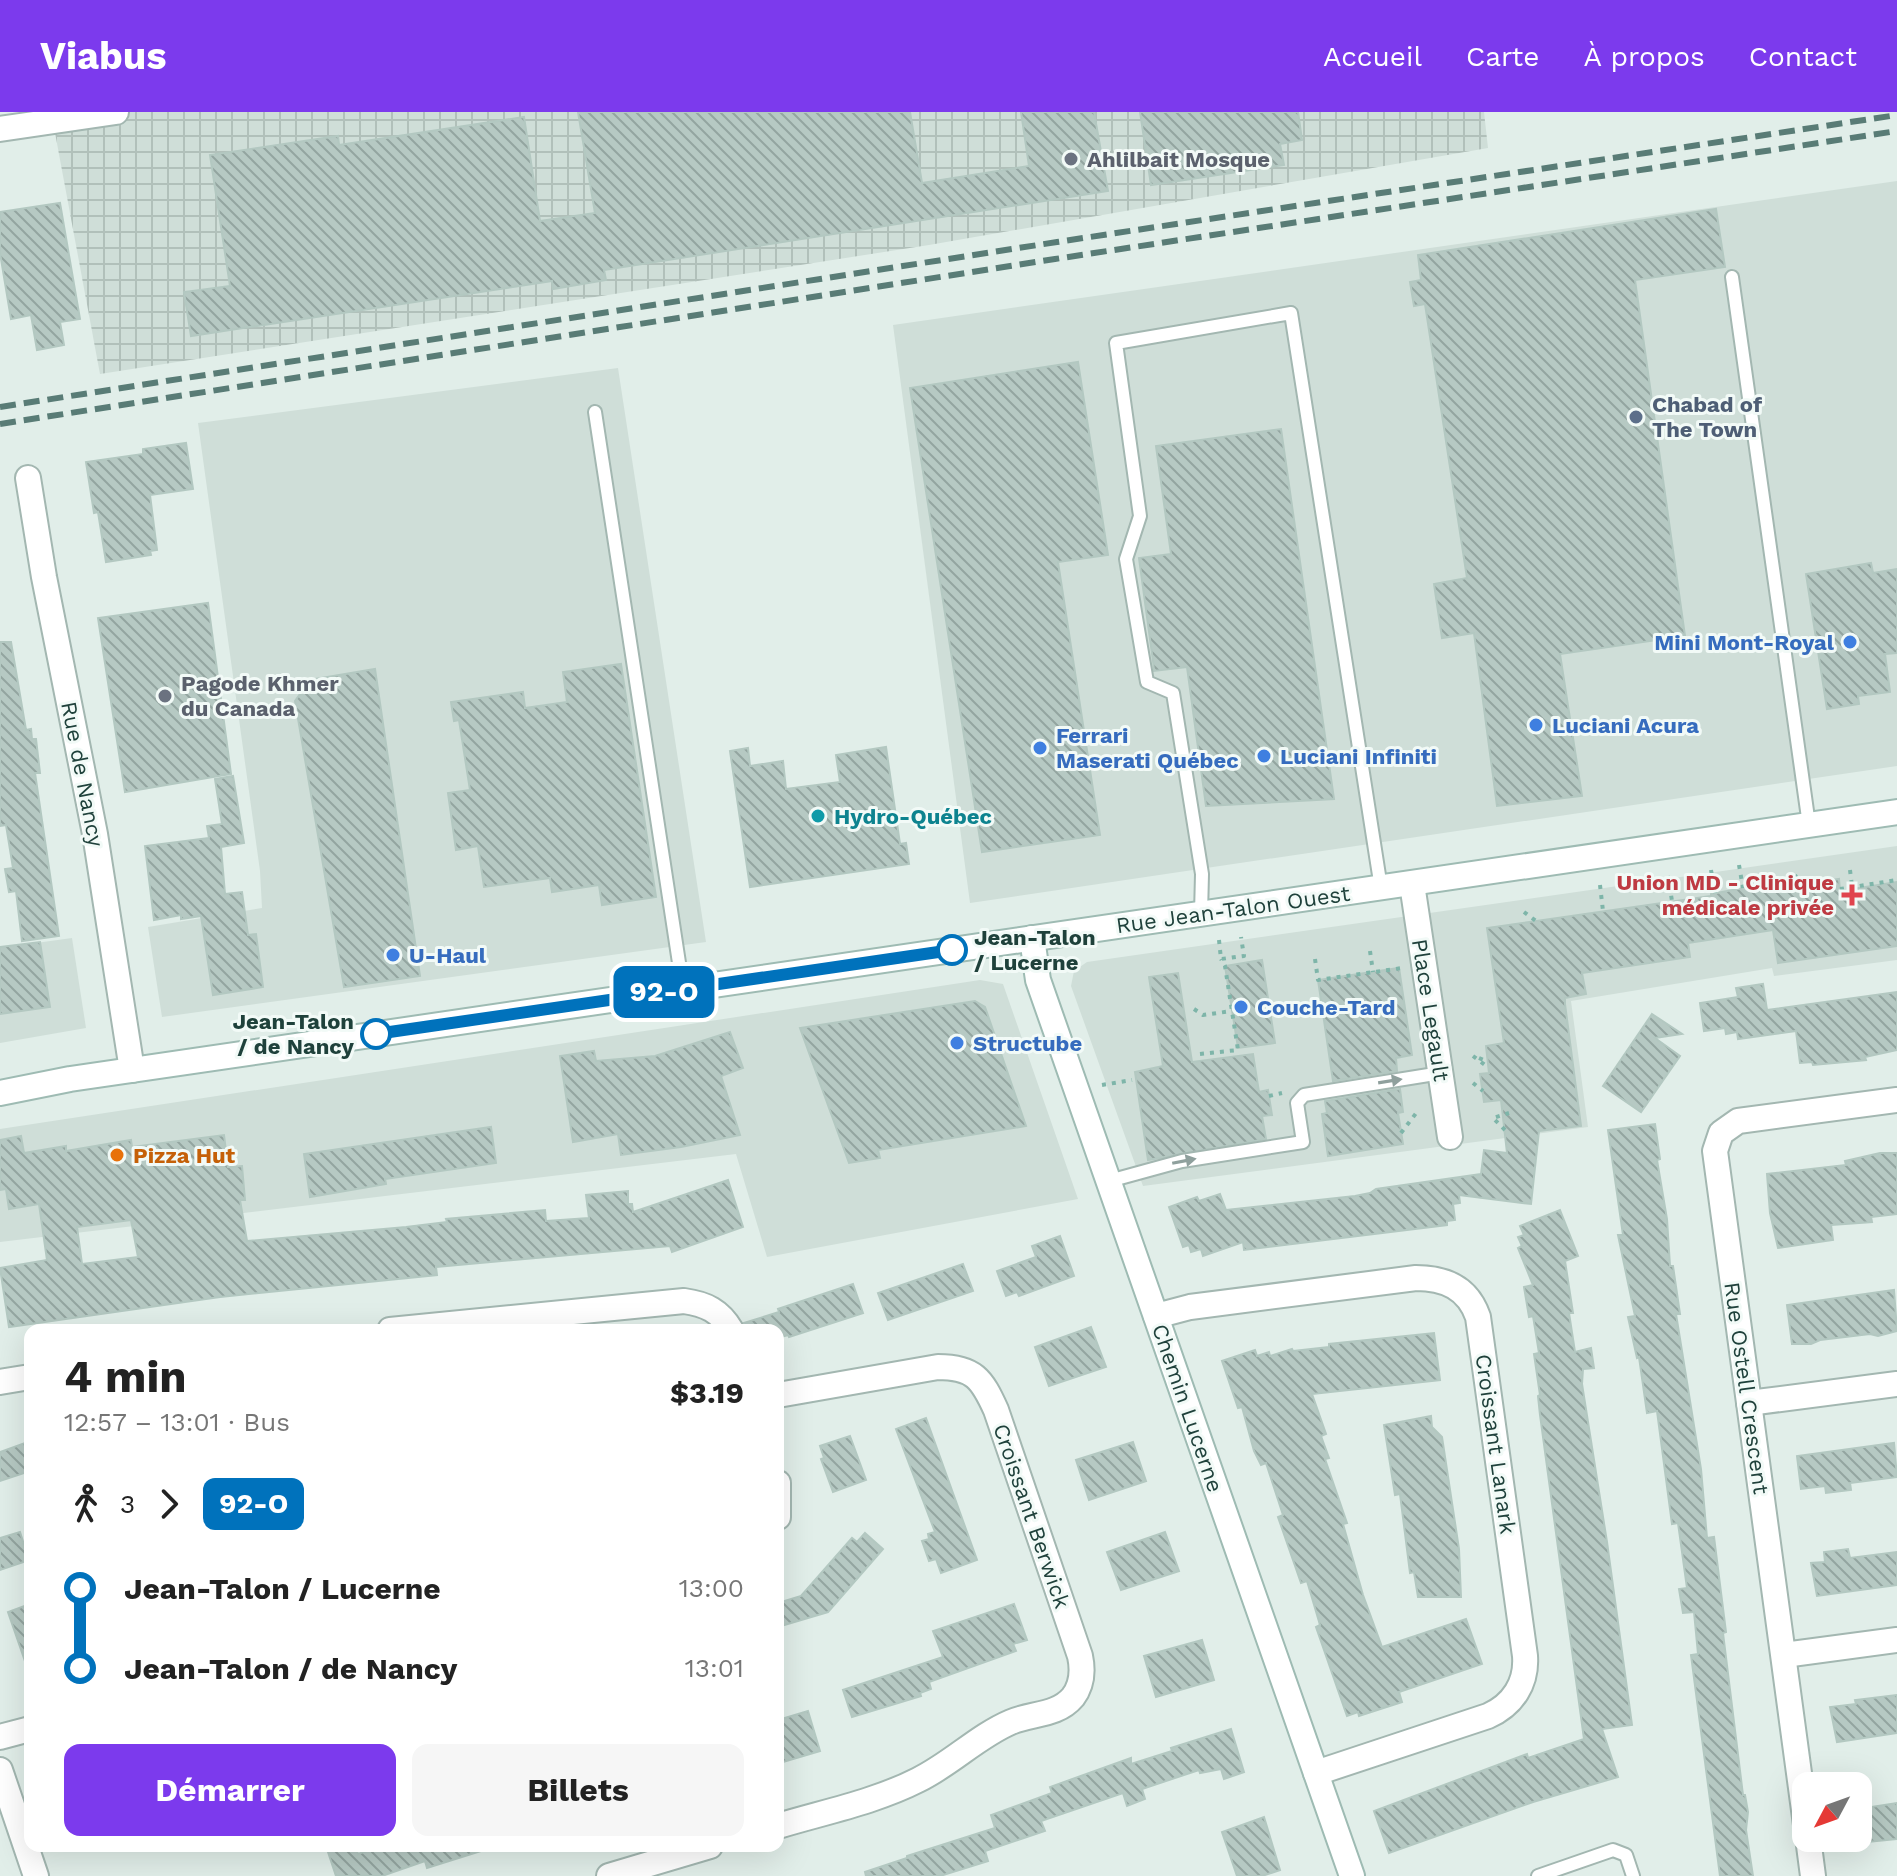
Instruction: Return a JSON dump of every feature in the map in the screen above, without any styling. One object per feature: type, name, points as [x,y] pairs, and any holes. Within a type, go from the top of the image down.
[{"type":"street","points":[[0,129],[116,112]]},
{"type":"street","name":"Rue de Nancy","points":[[28,478],[44,577],[95,834],[132,1070]]},
{"type":"street","name":"Rue Jean-Talon Ouest","points":[[0,1093],[47,1082],[1897,812]]},
{"type":"street","name":"Place Legault","points":[[1412,884],[1450,1137]]},
{"type":"street","name":"Chemin Lucerne","points":[[1032,938],[1038,980],[1352,1876]]},
{"type":"street","name":"Rue Jean-Talon Ouest","points":[[0,1083],[47,1082]]},
{"type":"street","name":"Rue Ostell Crescent","points":[[1799,1772],[1715,1157],[1718,1138],[1726,1127],[1744,1119],[1897,1100]]},
{"type":"street","name":"Croissant Lanark","points":[[1156,1316],[1190,1307],[1427,1278],[1458,1288],[1471,1300],[1478,1317],[1525,1656],[1523,1682],[1509,1703],[1497,1712],[1316,1773]]},
{"type":"street","points":[[451,1324],[684,1301],[709,1307],[720,1314],[727,1324]]},
{"type":"street","name":"Croissant Berwick","points":[[784,1394],[938,1367],[955,1367],[975,1376],[983,1384],[996,1410],[1080,1656],[1081,1678],[1072,1698],[1050,1712],[1014,1720],[998,1728],[935,1771],[900,1789],[784,1824]]},
{"type":"street","points":[[0,1382],[24,1383]]},
{"type":"street","points":[[1749,1403],[1897,1384]]},
{"type":"street","points":[[1784,1655],[1897,1640]]},
{"type":"street","points":[[0,1737],[24,1731]]},
{"type":"street","points":[[0,1770],[24,1841]]},
{"type":"street","points":[[28,1852],[36,1876]]},
{"type":"street","points":[[609,1876],[690,1852]]},
{"type":"street","points":[[1810,1852],[1813,1876]]},
{"type":"lane","points":[[1732,277],[1809,825]]},
{"type":"lane","points":[[1201,914],[1202,874],[1173,693],[1147,682],[1126,559],[1140,516],[1116,343],[1291,313],[1381,888]]},
{"type":"lane","points":[[595,412],[683,989]]},
{"type":"lane","points":[[1109,1181],[1182,1161],[1303,1142],[1297,1103],[1304,1095],[1441,1073]]},
{"type":"lane","points":[[1538,1876],[1613,1850],[1626,1855],[1633,1876]]},
{"type":"path","points":[[1739,865],[1743,888]]},
{"type":"path","points":[[1711,870],[1715,893]]},
{"type":"path","points":[[1850,870],[1852,888]]},
{"type":"path","points":[[1795,875],[1801,885]]},
{"type":"path","points":[[1668,876],[1672,901]]},
{"type":"path","points":[[1840,889],[1897,880]]},
{"type":"path","points":[[1600,885],[1603,911]]},
{"type":"path","points":[[1524,912],[1536,921]]},
{"type":"path","points":[[1221,959],[1244,956],[1241,937]]},
{"type":"path","points":[[1200,1054],[1238,1050],[1219,940]]},
{"type":"path","points":[[1370,951],[1373,972]]},
{"type":"path","points":[[1315,959],[1318,980],[1399,968]]},
{"type":"path","points":[[1194,1009],[1203,1015],[1232,1011]]},
{"type":"path","points":[[1102,1085],[1132,1080]]},
{"type":"path","points":[[1473,1083],[1483,1091]]},
{"type":"path","points":[[1401,1133],[1417,1112]]},
{"type":"path","points":[[1505,1130],[1493,1118],[1509,1113]]},
{"type":"shaded area","points":[[116,112],[1484,112],[1488,148],[929,245],[100,374],[53,122]]},
{"type":"shaded area","points":[[1897,181],[1897,766],[970,903],[893,325]]},
{"type":"shaded area","points":[[618,368],[706,942],[162,1017],[148,927],[262,908],[260,871],[198,423]]},
{"type":"shaded area","points":[[1897,846],[1897,960],[1774,976],[1772,968],[1571,1001],[1588,1127],[1143,1186],[1071,986],[1074,971],[1087,962]]},
{"type":"shaded area","points":[[72,938],[86,1028],[0,1043],[0,948]]},
{"type":"shaded area","points":[[980,980],[1003,984],[1078,1199],[767,1257],[736,1154],[0,1242],[0,1129]]},
{"type":"building","points":[[578,112],[910,112],[922,183],[1029,166],[1021,112],[1094,112],[1108,191],[604,270],[606,280],[553,289],[552,281],[191,336],[184,292],[230,286],[210,155],[338,136],[339,145],[524,117],[540,221],[595,213]]},
{"type":"building","points":[[1140,112],[1298,112],[1302,140],[1280,144],[1284,165],[1151,185]]},
{"type":"building","points":[[60,203],[80,319],[60,322],[64,345],[37,350],[31,315],[11,319],[0,253],[0,212]]},
{"type":"building","points":[[1716,209],[1725,267],[1635,280],[1685,636],[1560,654],[1582,796],[1497,806],[1474,633],[1442,638],[1434,584],[1467,578],[1425,304],[1414,306],[1410,282],[1421,280],[1418,255]]},
{"type":"building","points":[[1078,362],[1108,555],[1058,562],[1100,835],[982,852],[910,388]]},
{"type":"building","points":[[1281,429],[1334,799],[1206,806],[1187,667],[1154,671],[1139,558],[1171,554],[1156,446]]},
{"type":"building","points":[[186,443],[193,489],[150,495],[157,550],[150,551],[151,555],[106,562],[86,462],[143,454],[143,449]]},
{"type":"building","points":[[1871,563],[1873,573],[1897,569],[1897,653],[1885,654],[1890,692],[1858,696],[1859,704],[1827,709],[1806,574]]},
{"type":"building","name":"Pagode Khmer du Canada","points":[[208,603],[231,774],[125,792],[98,618]]},
{"type":"building","points":[[0,642],[11,642],[26,730],[31,729],[32,739],[36,739],[40,773],[35,773],[59,936],[22,941],[16,891],[9,892],[5,869],[13,868],[6,825],[0,826]]},
{"type":"building","points":[[621,664],[656,897],[602,905],[599,885],[552,892],[550,878],[484,887],[478,846],[456,850],[448,793],[470,790],[459,720],[454,721],[451,702],[523,692],[525,708],[567,702],[563,672]]},
{"type":"building","points":[[375,669],[420,976],[344,987],[295,701],[310,680]]},
{"type":"building","name":"Hydro-Québec","points":[[886,747],[900,844],[906,843],[909,864],[750,887],[730,751],[748,748],[750,766],[783,761],[786,789],[840,782],[836,755]]},
{"type":"building","points":[[233,776],[244,843],[221,847],[225,894],[242,892],[248,935],[256,934],[263,987],[213,995],[201,916],[181,919],[181,915],[154,920],[145,846],[209,838],[207,826],[222,824],[215,779]]},
{"type":"building","points":[[1839,879],[1840,891],[1897,882],[1897,946],[1778,963],[1773,930],[1688,943],[1690,957],[1582,973],[1586,994],[1565,998],[1581,1126],[1539,1131],[1531,1204],[1459,1195],[1460,1203],[1453,1204],[1455,1220],[1447,1221],[1447,1225],[1244,1250],[1243,1242],[1203,1256],[1201,1249],[1191,1252],[1189,1245],[1183,1247],[1169,1207],[1197,1197],[1199,1201],[1220,1194],[1226,1210],[1355,1196],[1376,1189],[1481,1174],[1484,1150],[1507,1153],[1501,1100],[1484,1102],[1480,1074],[1489,1073],[1486,1046],[1504,1043],[1487,928],[1711,896],[1749,887],[1750,891]]},
{"type":"building","points":[[40,942],[50,1007],[0,1014],[0,947]]},
{"type":"building","points":[[1262,960],[1275,1043],[1238,1048],[1225,966]]},
{"type":"building","points":[[1399,968],[1412,1055],[1396,1058],[1397,1071],[1333,1081],[1318,980]]},
{"type":"building","points":[[1178,973],[1192,1062],[1253,1054],[1259,1092],[1268,1090],[1272,1115],[1262,1116],[1266,1139],[1148,1160],[1135,1072],[1163,1066],[1149,977]]},
{"type":"building","points":[[1763,984],[1767,1010],[1897,992],[1897,1050],[1865,1057],[1866,1060],[1813,1065],[1812,1062],[1800,1063],[1796,1031],[1738,1039],[1737,1032],[1726,1034],[1725,1028],[1704,1031],[1700,1003],[1738,997],[1736,988]]},
{"type":"building","points":[[975,1001],[985,1007],[1026,1126],[878,1150],[880,1158],[849,1163],[800,1028]]},
{"type":"building","points":[[1652,1014],[1682,1034],[1655,1038],[1680,1056],[1641,1112],[1603,1086]]},
{"type":"building","points":[[730,1032],[743,1068],[721,1076],[740,1135],[621,1155],[618,1134],[573,1142],[560,1056],[594,1051],[596,1061],[655,1056]]},
{"type":"building","points":[[1400,1089],[1403,1112],[1398,1113],[1403,1144],[1328,1156],[1322,1114],[1327,1113],[1325,1101]]},
{"type":"building","points":[[1655,1124],[1670,1266],[1673,1266],[1680,1314],[1676,1314],[1701,1469],[1707,1538],[1714,1537],[1753,1876],[1720,1876],[1691,1655],[1698,1654],[1694,1612],[1683,1613],[1679,1589],[1687,1588],[1678,1523],[1672,1524],[1657,1411],[1647,1413],[1639,1357],[1628,1317],[1635,1316],[1618,1235],[1623,1235],[1608,1130]]},
{"type":"building","points":[[491,1127],[496,1163],[385,1179],[386,1184],[310,1197],[304,1154]]},
{"type":"building","points":[[224,1135],[228,1167],[242,1166],[245,1200],[240,1200],[247,1241],[406,1227],[447,1222],[446,1219],[545,1210],[546,1221],[589,1218],[586,1195],[628,1191],[628,1204],[632,1204],[633,1212],[728,1180],[743,1227],[672,1252],[670,1246],[436,1267],[437,1275],[220,1297],[9,1327],[0,1268],[47,1260],[39,1204],[9,1209],[6,1189],[0,1190],[0,1140],[21,1136],[24,1153],[66,1146],[66,1151],[131,1140],[132,1147]],"holes":[[[131,1220],[138,1257],[82,1264],[77,1227]]]},
{"type":"building","points":[[1880,1153],[1897,1153],[1897,1214],[1871,1217],[1872,1222],[1831,1225],[1833,1240],[1778,1248],[1770,1213],[1767,1174],[1846,1165],[1845,1161]]},
{"type":"building","points":[[1560,1210],[1578,1256],[1565,1261],[1575,1352],[1591,1348],[1594,1368],[1583,1369],[1582,1384],[1632,1725],[1602,1729],[1618,1777],[1533,1802],[1389,1853],[1374,1811],[1527,1754],[1528,1758],[1584,1739],[1540,1415],[1534,1354],[1539,1353],[1524,1287],[1533,1285],[1518,1248],[1522,1246],[1518,1237],[1524,1235],[1520,1226]]},
{"type":"building","points":[[1060,1236],[1074,1276],[1019,1296],[1017,1292],[1006,1296],[997,1271],[1036,1257],[1032,1246]]},
{"type":"building","points":[[963,1264],[973,1291],[888,1320],[878,1293]]},
{"type":"building","points":[[853,1284],[863,1313],[789,1337],[784,1336],[784,1324],[744,1324],[779,1312],[778,1309]]},
{"type":"building","points":[[1894,1290],[1897,1331],[1878,1336],[1870,1334],[1820,1340],[1811,1344],[1792,1344],[1787,1305]]},
{"type":"building","points":[[1091,1327],[1106,1367],[1049,1386],[1035,1347]]},
{"type":"building","points":[[1434,1333],[1440,1380],[1312,1394],[1326,1434],[1321,1436],[1329,1458],[1325,1459],[1347,1523],[1343,1524],[1363,1595],[1382,1647],[1466,1619],[1482,1664],[1399,1692],[1402,1702],[1359,1716],[1358,1712],[1347,1716],[1316,1627],[1320,1625],[1307,1581],[1301,1583],[1278,1517],[1283,1515],[1266,1463],[1261,1465],[1254,1451],[1242,1407],[1238,1408],[1222,1361],[1255,1350],[1257,1356],[1269,1352],[1270,1356],[1292,1349]]},
{"type":"building","points":[[1431,1416],[1432,1427],[1442,1437],[1459,1549],[1461,1597],[1418,1597],[1414,1572],[1410,1573],[1400,1494],[1395,1495],[1384,1425]]},
{"type":"building","points":[[926,1418],[977,1560],[941,1573],[936,1559],[929,1561],[922,1541],[935,1532],[896,1429]]},
{"type":"building","points":[[850,1436],[866,1480],[833,1492],[821,1459],[824,1458],[820,1446]]},
{"type":"building","points":[[1133,1442],[1146,1481],[1089,1500],[1076,1460]]},
{"type":"building","points":[[24,1443],[24,1473],[0,1481],[0,1452]]},
{"type":"building","points":[[1894,1443],[1897,1477],[1850,1483],[1851,1490],[1826,1493],[1825,1486],[1801,1489],[1797,1456]]},
{"type":"building","points":[[20,1532],[24,1562],[0,1570],[0,1538]]},
{"type":"building","points":[[1165,1532],[1179,1571],[1121,1590],[1107,1552]]},
{"type":"building","points":[[865,1533],[883,1549],[828,1612],[784,1625],[784,1601],[801,1596],[852,1538],[857,1542]]},
{"type":"building","points":[[1848,1549],[1850,1558],[1897,1552],[1897,1585],[1817,1596],[1811,1563],[1825,1562],[1824,1552]]},
{"type":"building","points":[[1014,1604],[1027,1640],[1013,1644],[1016,1651],[929,1682],[931,1689],[920,1693],[921,1696],[852,1717],[843,1690],[943,1657],[933,1631]]},
{"type":"building","points":[[24,1606],[24,1658],[8,1612]]},
{"type":"building","points":[[1202,1640],[1214,1680],[1156,1697],[1144,1656]]},
{"type":"building","points":[[1897,1695],[1897,1733],[1837,1742],[1830,1707],[1856,1704],[1855,1700]]},
{"type":"building","points":[[808,1711],[820,1751],[784,1762],[784,1718]]},
{"type":"building","points":[[1231,1729],[1244,1772],[1224,1779],[1221,1769],[1200,1773],[1199,1770],[1142,1789],[1145,1799],[1127,1806],[1123,1793],[1041,1821],[1045,1831],[985,1851],[988,1861],[940,1876],[866,1876],[865,1872],[907,1856],[995,1828],[991,1815],[1052,1793],[1050,1787],[1131,1758],[1131,1764],[1172,1751],[1171,1748]]},
{"type":"building","points":[[1897,1803],[1897,1839],[1872,1842],[1872,1807]]},
{"type":"building","points":[[1264,1817],[1280,1870],[1262,1876],[1237,1876],[1222,1832]]},
{"type":"building","points":[[328,1852],[478,1852],[427,1868],[425,1861],[382,1876],[336,1876]]},
{"type":"railway","points":[[0,407],[1897,115]]},
{"type":"railway","points":[[0,424],[1897,131]]},
{"type":"bus line","name":"92-O","points":[[376,1034],[952,950]]},
{"type":"place","name":"Ahlilbait Mosque","points":[[1071,159]]},
{"type":"place","name":"Chabad of The Town","points":[[1636,417]]},
{"type":"place","name":"Mini Mont-Royal","points":[[1850,642]]},
{"type":"place","name":"Pagode Khmer du Canada","points":[[165,696]]},
{"type":"place","name":"Luciani Acura","points":[[1536,725]]},
{"type":"place","name":"Ferrari Maserati Québec","points":[[1040,748]]},
{"type":"place","name":"Luciani Infiniti","points":[[1264,756]]},
{"type":"place","name":"Hydro-Québec","points":[[818,816]]},
{"type":"place","name":"Union MD - Clinique médicale privée","points":[[1852,895]]},
{"type":"place","name":"Jean-Talon / Lucerne","points":[[952,950]]},
{"type":"place","name":"U-Haul","points":[[393,955]]},
{"type":"place","name":"Couche-Tard","points":[[1241,1007]]},
{"type":"place","name":"Jean-Talon / de Nancy","points":[[376,1034]]},
{"type":"place","name":"Structube","points":[[957,1043]]},
{"type":"place","name":"Pizza Hut","points":[[117,1155]]}]
